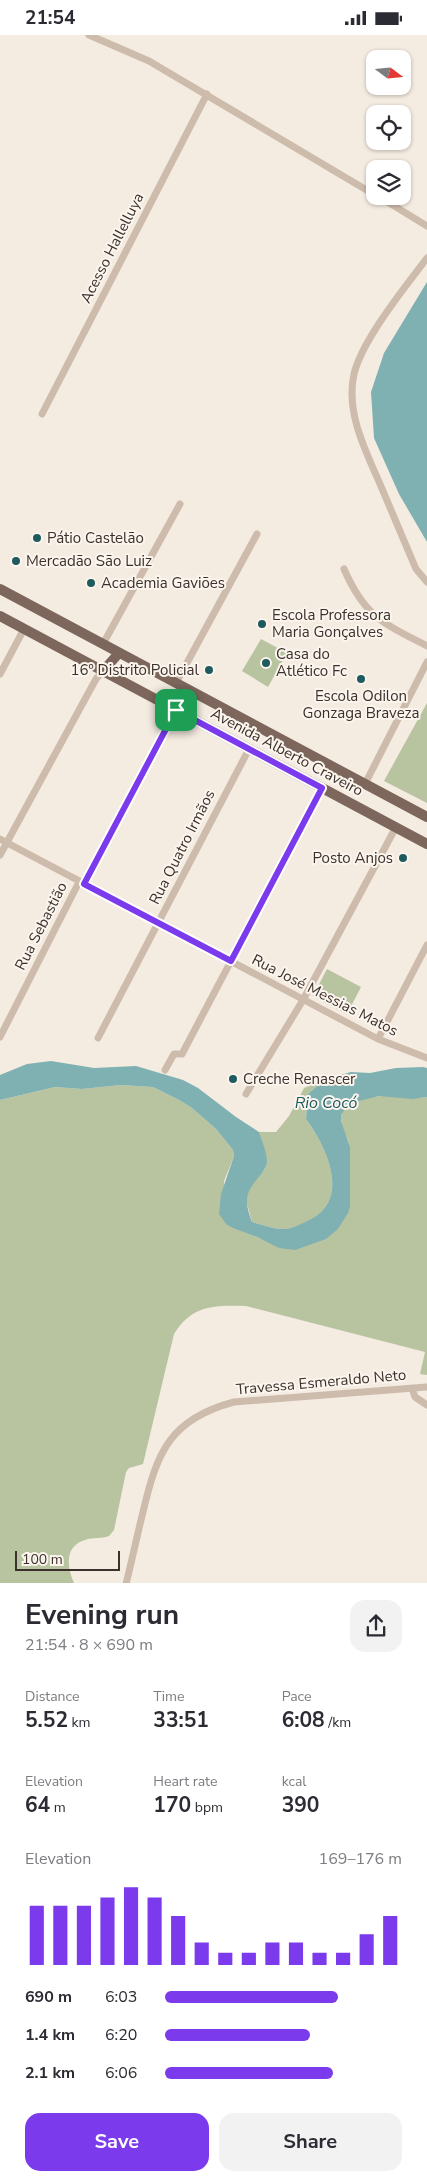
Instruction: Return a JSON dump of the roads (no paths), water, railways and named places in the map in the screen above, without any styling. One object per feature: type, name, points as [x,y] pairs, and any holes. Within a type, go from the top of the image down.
[{"type":"main road","name":"Avenida Alberto Craveiro","points":[[0,589],[427,817]]},
{"type":"main road","name":"Avenida Alberto Craveiro","points":[[0,616],[427,844]]},
{"type":"main road","points":[[103,671],[119,653]]},
{"type":"street","points":[[90,35],[150,61],[366,189]]},
{"type":"street","name":"Acesso Hallelluya","points":[[42,414],[207,94]]},
{"type":"street","points":[[392,205],[427,226]]},
{"type":"street","points":[[427,258],[395,301],[364,349],[354,375],[353,403],[360,436],[366,451],[416,569],[427,582]]},
{"type":"street","points":[[103,644],[180,504]]},
{"type":"street","points":[[176,683],[257,534]]},
{"type":"street","points":[[344,569],[358,598],[381,622],[427,646]]},
{"type":"street","points":[[0,674],[24,629]]},
{"type":"street","points":[[365,783],[427,663]]},
{"type":"street","points":[[0,855],[3,841],[96,679],[103,671]]},
{"type":"street","name":"Rua Sebastião","points":[[0,1037],[176,710]]},
{"type":"street","name":"Rua Quatro Irmãos","points":[[98,1038],[249,749]]},
{"type":"street","points":[[165,1070],[174,1054],[182,1054],[322,788]]},
{"type":"street","points":[[246,1094],[303,1000],[396,827]]},
{"type":"street","name":"Rua José Messias Matos","points":[[3,841],[378,1039],[427,1058]]},
{"type":"street","points":[[378,1039],[427,945]]},
{"type":"street","name":"Travessa Esmeraldo Neto","points":[[126,1583],[154,1466],[166,1444],[191,1420],[211,1410],[234,1402],[427,1387]]},
{"type":"street","points":[[412,1388],[415,1397],[427,1405]]},
{"type":"water","points":[[427,282],[427,542],[399,494],[374,438],[371,392],[384,353]]},
{"type":"water","name":"Rio Cocó","points":[[51,1061],[94,1068],[136,1066],[183,1080],[198,1088],[259,1132],[267,1163],[264,1171],[249,1191],[248,1207],[252,1222],[278,1229],[293,1227],[311,1219],[323,1210],[330,1198],[332,1185],[331,1171],[327,1157],[314,1130],[306,1119],[308,1094],[324,1080],[351,1072],[370,1073],[396,1068],[423,1067],[427,1068],[427,1097],[412,1099],[379,1096],[355,1102],[345,1109],[341,1115],[341,1121],[350,1147],[350,1207],[348,1213],[338,1229],[326,1239],[295,1250],[279,1248],[227,1225],[219,1214],[221,1194],[234,1156],[233,1150],[216,1129],[192,1108],[179,1100],[153,1087],[121,1085],[82,1089],[55,1087],[0,1100],[0,1075],[27,1064]]},
{"type":"place","name":"Pátio Castelão","points":[[37,538]]},
{"type":"place","name":"Mercadão São Luiz","points":[[16,561]]},
{"type":"place","name":"Academia Gaviões","points":[[91,583]]},
{"type":"place","name":"Escola Professora Maria Gonçalves","points":[[262,624]]},
{"type":"place","name":"Casa do Atlético Fc","points":[[266,663]]},
{"type":"place","name":"16º Distrito Policial","points":[[209,670]]},
{"type":"place","name":"Escola Odilon Gonzaga Braveza","points":[[361,679]]},
{"type":"place","name":"Posto Anjos","points":[[403,858]]},
{"type":"place","name":"Creche Renascer","points":[[233,1079]]}]
